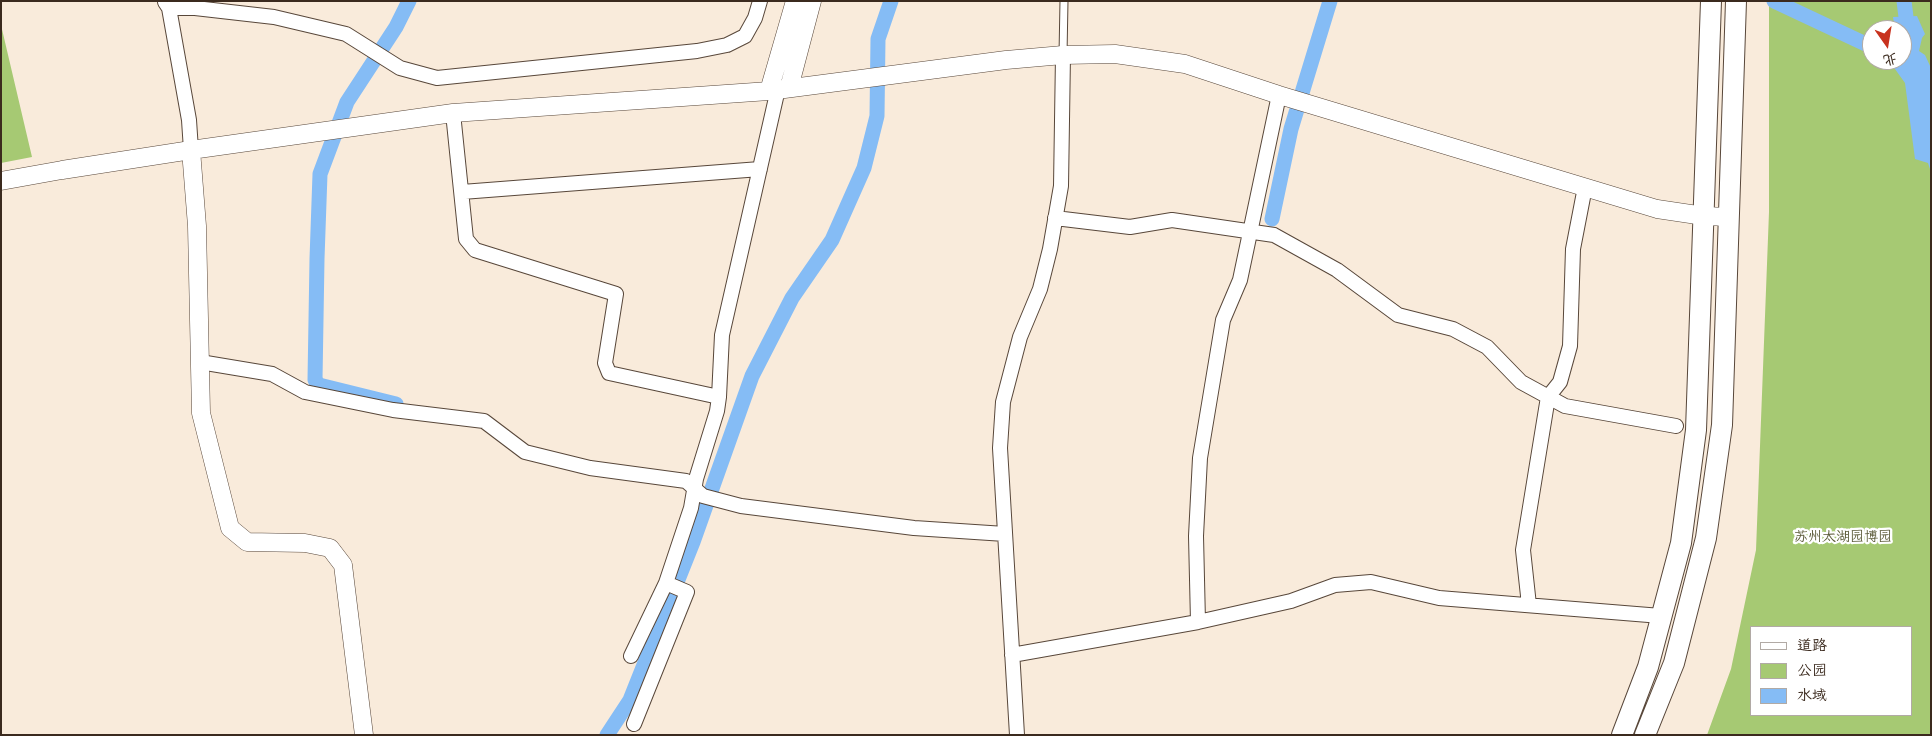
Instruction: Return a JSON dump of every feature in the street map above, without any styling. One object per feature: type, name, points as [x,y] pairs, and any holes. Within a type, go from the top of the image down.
[{"type":"main road","points":[[1622,735],[1648,667],[1680,543],[1696,430],[1711,3]]},
{"type":"main road","points":[[1645,735],[1674,663],[1706,538],[1722,426],[1736,9]]},
{"type":"street","points":[[364,735],[343,565],[330,548],[305,544],[248,542],[230,528],[201,413],[197,226],[189,120],[167,5],[274,18],[346,34],[400,68],[437,78],[697,51],[727,45],[745,36],[755,18],[760,1]]},
{"type":"street","points":[[631,656],[667,584],[691,508],[699,492],[719,397],[722,335],[779,89],[795,1]]},
{"type":"street","points":[[779,89],[812,1]]},
{"type":"street","points":[[1,181],[191,150],[453,113],[779,89],[1006,60],[1063,55],[1115,54],[1185,64],[1280,95],[1657,209],[1704,216],[1729,217]]},
{"type":"street","points":[[1017,735],[1000,448],[1003,402],[1020,337],[1040,290],[1050,250],[1061,186],[1063,55]]},
{"type":"street","points":[[1198,622],[1196,536],[1200,458],[1223,320],[1240,280],[1280,95]]},
{"type":"street","points":[[453,113],[466,239],[475,250],[616,294],[605,363],[609,373],[719,397]]},
{"type":"street","points":[[462,192],[760,169]]},
{"type":"street","points":[[1529,605],[1523,550],[1548,397],[1560,382],[1570,346],[1573,249],[1585,187]]},
{"type":"street","points":[[1055,218],[1130,227],[1172,220],[1274,235],[1337,270],[1398,315],[1453,328],[1487,347],[1521,382],[1565,406],[1676,426]]},
{"type":"street","points":[[200,362],[272,374],[305,392],[393,410],[484,421],[525,452],[590,468],[686,481],[699,492],[741,506],[914,528],[1005,534]]},
{"type":"street","points":[[1012,655],[1198,622],[1291,601],[1335,585],[1371,582],[1439,598],[1662,616]]},
{"type":"street","points":[[634,724],[687,592],[667,584]]},
{"type":"lane","points":[[1063,55],[1064,1]]},
{"type":"green space","name":"苏州太湖园博园","points":[[1769,1],[1931,1],[1931,735],[1707,735],[1731,669],[1756,550],[1769,212]]},
{"type":"green space","points":[[1,25],[32,157],[1,163]]},
{"type":"water","points":[[1917,16],[1925,34],[1919,51],[1925,55],[1931,68],[1931,172],[1928,163],[1915,159],[1905,83],[1896,70],[1912,70],[1912,20],[1893,20],[1893,17]]},
{"type":"waterway","points":[[396,404],[319,385],[315,380],[317,259],[320,174],[347,102],[396,27],[409,1]]},
{"type":"waterway","points":[[607,735],[630,700],[693,542],[752,376],[792,298],[832,240],[864,168],[877,116],[878,39],[891,1]]},
{"type":"waterway","points":[[1272,219],[1291,129],[1330,1]]},
{"type":"waterway","points":[[1774,1],[1862,42]]},
{"type":"waterway","points":[[1904,1],[1906,17]]}]
